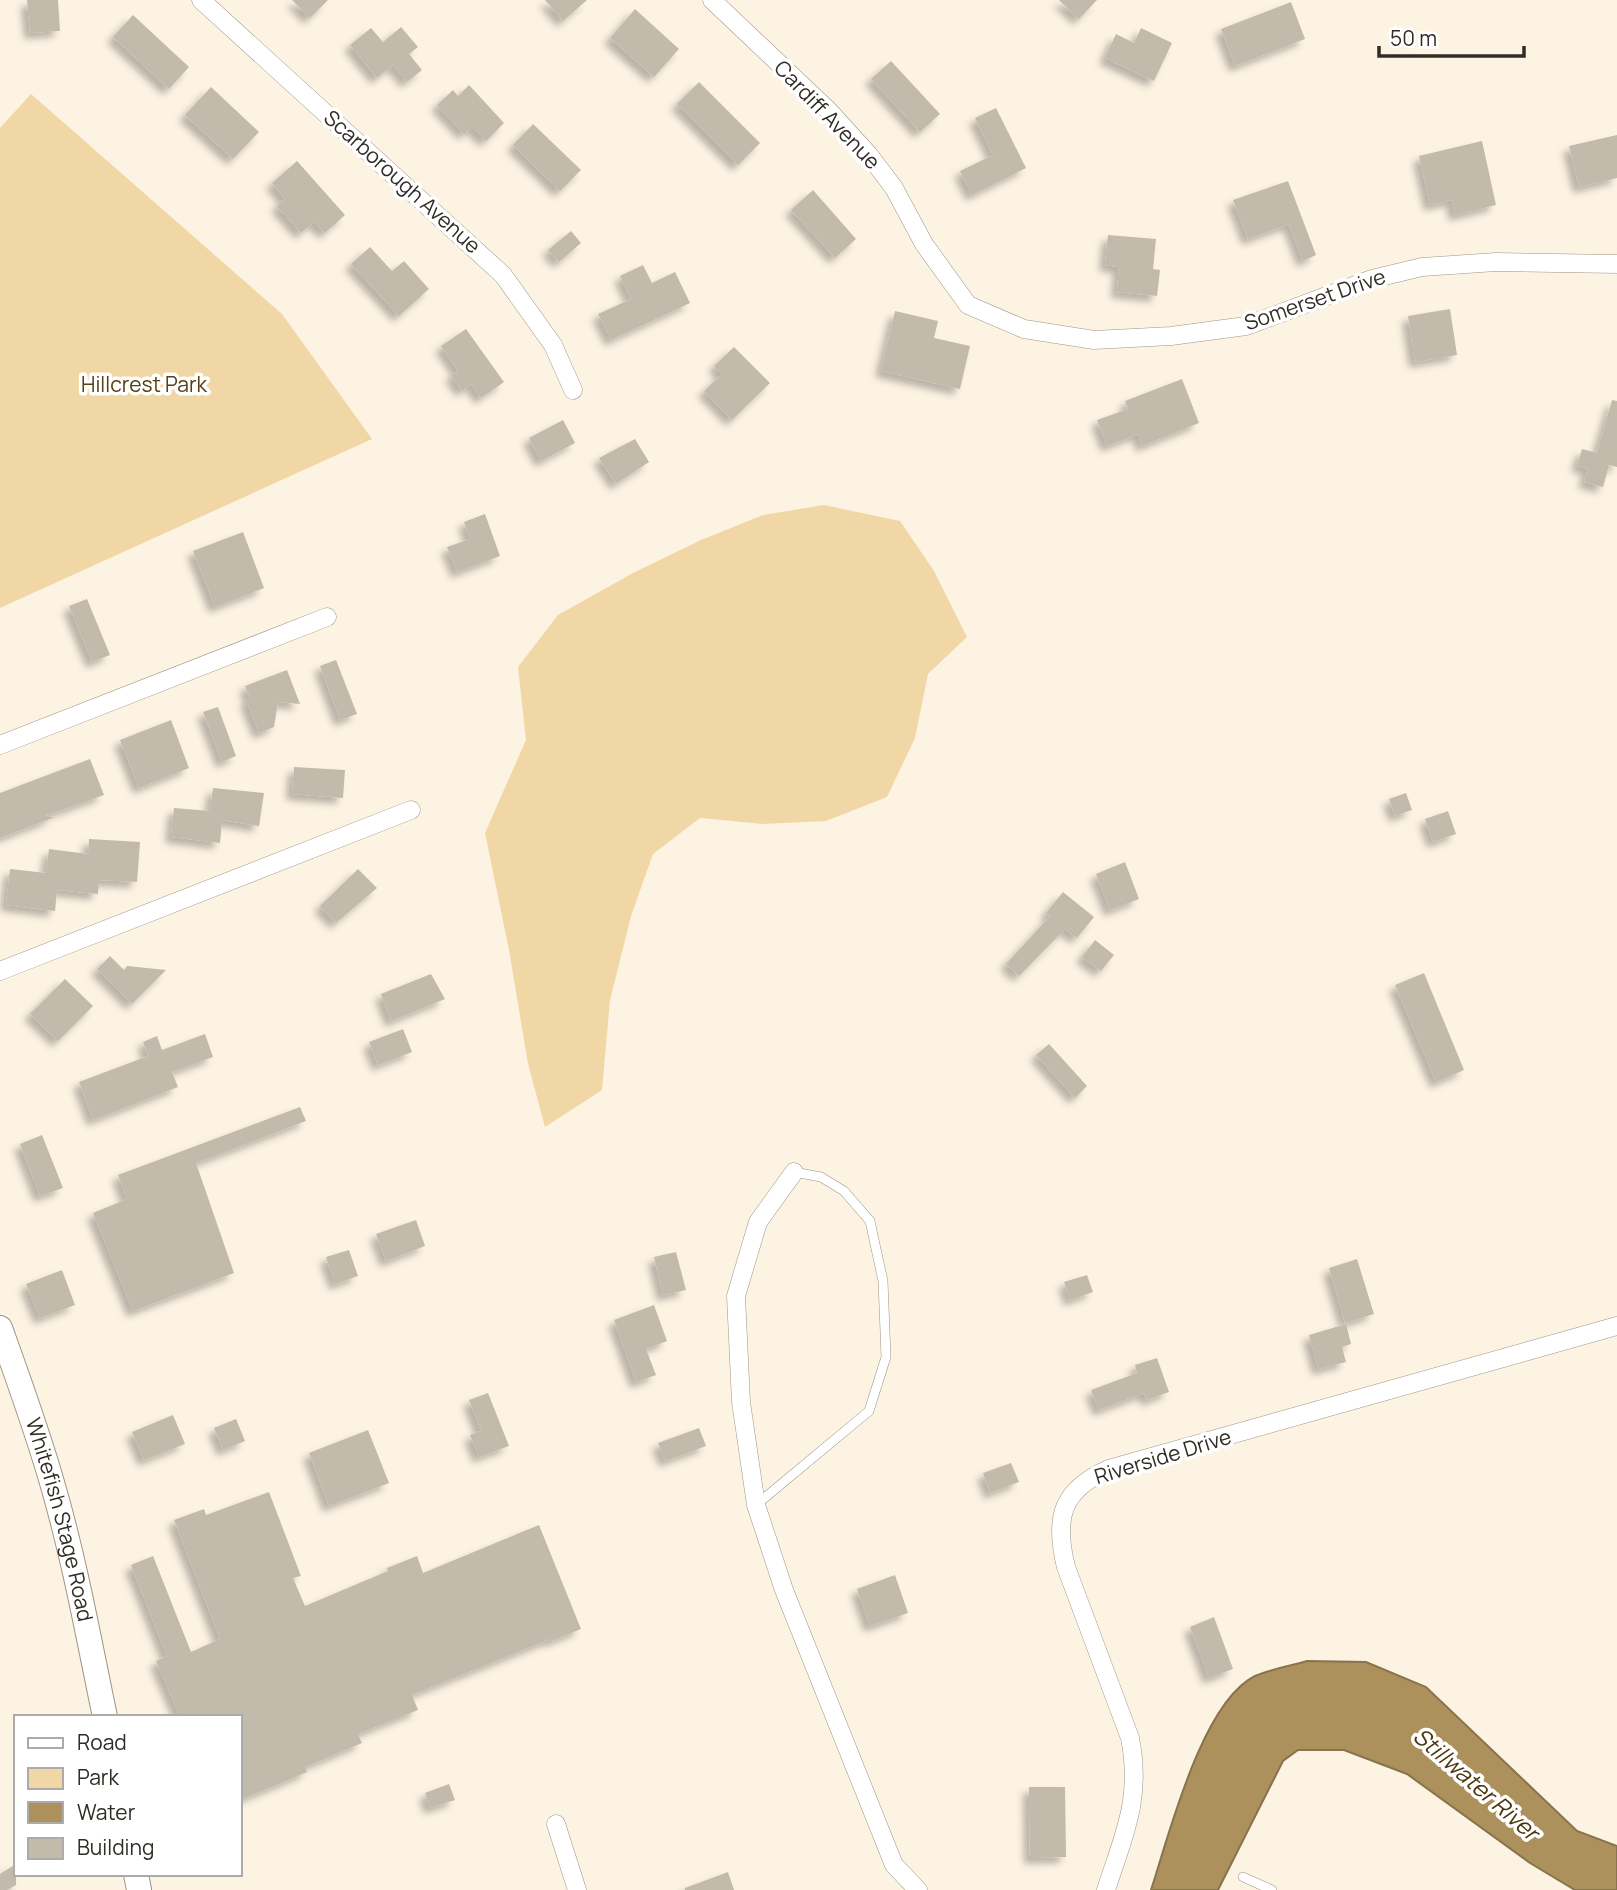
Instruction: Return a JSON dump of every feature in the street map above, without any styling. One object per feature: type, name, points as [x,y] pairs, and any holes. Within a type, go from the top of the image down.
[{"type":"main road","name":"Whitefish Stage Road","points":[[0,1328],[54,1489],[78,1584],[105,1715]]},
{"type":"street","name":"Scarborough Avenue","points":[[201,0],[503,275],[553,345],[573,390]]},
{"type":"street","name":"Cardiff Avenue","points":[[712,0],[829,111],[869,155],[894,188],[924,244]]},
{"type":"street","name":"Somerset Drive","points":[[924,244],[968,305],[1024,328],[1094,340],[1171,336],[1246,326],[1371,279],[1422,267],[1496,262],[1617,264]]},
{"type":"street","points":[[0,744],[327,617]]},
{"type":"street","points":[[0,971],[411,810]]},
{"type":"street","points":[[794,1172],[758,1222],[736,1296],[741,1402],[756,1505],[784,1590],[894,1865],[919,1890]]},
{"type":"street","name":"Riverside Drive","points":[[1106,1890],[1131,1813],[1135,1763],[1130,1738],[1066,1567],[1061,1545],[1060,1524],[1065,1505],[1076,1489],[1091,1477],[1109,1469],[1617,1325]]},
{"type":"street","points":[[556,1824],[577,1890]]},
{"type":"lane","points":[[756,1505],[869,1411],[886,1357],[883,1281],[870,1221],[844,1191],[821,1177],[794,1172]]},
{"type":"lane","points":[[1243,1877],[1272,1890]]},
{"type":"green space","name":"Hillcrest Park","points":[[31,94],[282,314],[372,439],[0,608],[0,128]]},
{"type":"green space","points":[[824,505],[900,521],[934,571],[967,637],[928,674],[915,738],[887,797],[826,821],[763,824],[700,818],[653,854],[631,916],[610,1000],[602,1090],[545,1127],[528,1064],[509,950],[485,833],[526,740],[518,667],[558,615],[633,573],[701,540],[763,515]]},
{"type":"water","name":"Stillwater River","points":[[1307,1661],[1366,1662],[1426,1687],[1577,1831],[1617,1846],[1617,1890],[1575,1890],[1530,1863],[1407,1774],[1344,1750],[1298,1750],[1283,1761],[1218,1890],[1151,1890],[1190,1772],[1219,1713],[1236,1690],[1255,1676]]},
{"type":"building","points":[[27,0],[58,0],[60,31],[30,33]]},
{"type":"building","points":[[292,0],[328,0],[310,18]]},
{"type":"building","points":[[545,0],[587,0],[563,21]]},
{"type":"building","points":[[1059,0],[1097,0],[1079,19]]},
{"type":"building","points":[[1291,2],[1305,39],[1235,66],[1221,29]]},
{"type":"building","points":[[635,9],[679,49],[654,77],[610,38]]},
{"type":"building","points":[[133,15],[189,67],[169,89],[113,37]]},
{"type":"building","points":[[401,27],[418,47],[409,54],[422,70],[407,82],[393,65],[377,78],[350,45],[371,28],[383,42]]},
{"type":"building","points":[[1141,28],[1172,43],[1154,81],[1105,58],[1116,34],[1134,43]]},
{"type":"building","points":[[891,61],[940,114],[920,132],[871,79]]},
{"type":"building","points":[[699,82],[760,143],[738,165],[677,104]]},
{"type":"building","points":[[469,85],[504,123],[486,141],[472,127],[464,134],[437,105],[453,90],[458,96]]},
{"type":"building","points":[[211,87],[259,132],[233,159],[185,115]]},
{"type":"building","points":[[996,108],[1026,168],[972,195],[960,171],[993,155],[975,118]]},
{"type":"building","points":[[533,124],[581,170],[560,191],[513,145]]},
{"type":"building","points":[[1617,135],[1617,178],[1579,187],[1569,146]]},
{"type":"building","points":[[1482,141],[1496,205],[1455,215],[1452,200],[1430,205],[1419,156]]},
{"type":"building","points":[[297,161],[345,215],[325,233],[314,222],[301,233],[277,206],[285,199],[272,183]]},
{"type":"building","points":[[1288,181],[1316,255],[1303,261],[1289,224],[1248,239],[1233,200]]},
{"type":"building","points":[[813,190],[856,239],[835,258],[791,210]]},
{"type":"building","points":[[571,231],[581,243],[559,262],[548,250]]},
{"type":"building","points":[[1108,235],[1156,239],[1153,269],[1160,270],[1157,296],[1117,292],[1119,267],[1105,265]]},
{"type":"building","points":[[370,247],[392,271],[404,261],[429,289],[399,316],[351,264]]},
{"type":"building","points":[[643,265],[652,283],[675,272],[690,303],[611,340],[598,314],[631,299],[620,276]]},
{"type":"building","points":[[1450,309],[1457,355],[1415,362],[1408,316]]},
{"type":"building","points":[[895,311],[938,321],[934,338],[970,346],[960,389],[881,371]]},
{"type":"building","points":[[466,329],[504,382],[481,398],[471,384],[462,391],[451,375],[458,371],[441,346]]},
{"type":"building","points":[[734,347],[770,383],[732,420],[704,391],[722,374],[714,366]]},
{"type":"building","points":[[1182,379],[1199,423],[1142,446],[1138,434],[1107,446],[1097,420],[1128,409],[1125,401]]},
{"type":"building","points":[[1612,400],[1617,401],[1617,467],[1609,465],[1603,487],[1584,482],[1588,469],[1577,466],[1582,449],[1597,453]]},
{"type":"building","points":[[563,420],[575,443],[541,461],[529,438]]},
{"type":"building","points":[[635,439],[649,462],[616,484],[599,458]]},
{"type":"building","points":[[485,514],[500,556],[457,572],[447,547],[470,539],[464,522]]},
{"type":"building","points":[[243,532],[264,588],[215,607],[193,551]]},
{"type":"building","points":[[87,599],[110,655],[92,662],[69,606]]},
{"type":"building","points":[[336,660],[357,714],[340,720],[320,666]]},
{"type":"building","points":[[287,670],[300,704],[278,702],[274,727],[259,733],[246,700],[250,698],[245,686]]},
{"type":"building","points":[[218,707],[236,756],[222,762],[203,712]]},
{"type":"building","points":[[171,720],[189,768],[139,788],[120,740]]},
{"type":"building","points":[[90,759],[104,795],[45,816],[55,817],[0,838],[0,793]]},
{"type":"building","points":[[294,767],[345,770],[343,798],[292,794]]},
{"type":"building","points":[[213,788],[264,793],[259,826],[222,820],[220,843],[171,837],[174,808],[210,811]]},
{"type":"building","points":[[1406,793],[1412,810],[1395,816],[1389,799]]},
{"type":"building","points":[[1448,811],[1456,834],[1433,842],[1425,819]]},
{"type":"building","points":[[89,839],[140,842],[137,882],[99,880],[98,894],[57,890],[55,911],[6,905],[10,869],[46,873],[49,849],[88,854]]},
{"type":"building","points":[[1125,862],[1139,899],[1110,910],[1096,874]]},
{"type":"building","points":[[358,869],[377,888],[336,923],[320,906]]},
{"type":"building","points":[[1063,892],[1094,917],[1077,938],[1065,929],[1019,976],[1006,964],[1050,916],[1046,913]]},
{"type":"building","points":[[1095,940],[1114,955],[1101,971],[1082,957]]},
{"type":"building","points":[[110,956],[124,970],[127,966],[166,970],[132,1004],[97,969]]},
{"type":"building","points":[[1424,973],[1464,1070],[1436,1082],[1395,985]]},
{"type":"building","points":[[431,974],[445,999],[391,1021],[381,994]]},
{"type":"building","points":[[65,979],[93,1006],[58,1041],[30,1014]]},
{"type":"building","points":[[403,1029],[412,1052],[378,1065],[369,1042]]},
{"type":"building","points":[[205,1034],[213,1057],[172,1072],[178,1087],[93,1120],[79,1082],[148,1056],[143,1042],[157,1036],[162,1050]]},
{"type":"building","points":[[1049,1044],[1087,1086],[1075,1098],[1036,1055]]},
{"type":"building","points":[[300,1107],[306,1121],[196,1163],[234,1273],[133,1311],[93,1213],[127,1199],[118,1175]]},
{"type":"building","points":[[42,1135],[63,1188],[40,1196],[20,1144]]},
{"type":"building","points":[[416,1220],[425,1246],[386,1261],[376,1234]]},
{"type":"building","points":[[349,1250],[358,1276],[335,1284],[326,1257]]},
{"type":"building","points":[[676,1252],[686,1290],[663,1295],[654,1257]]},
{"type":"building","points":[[1357,1259],[1374,1314],[1345,1323],[1329,1268]]},
{"type":"building","points":[[62,1270],[75,1305],[40,1318],[26,1284]]},
{"type":"building","points":[[1087,1275],[1093,1292],[1070,1300],[1064,1282]]},
{"type":"building","points":[[654,1305],[667,1341],[646,1349],[656,1375],[636,1382],[614,1320]]},
{"type":"building","points":[[1346,1324],[1351,1344],[1342,1347],[1346,1362],[1318,1369],[1309,1335]]},
{"type":"building","points":[[1157,1358],[1169,1392],[1147,1400],[1144,1393],[1099,1410],[1091,1390],[1137,1373],[1135,1365]]},
{"type":"building","points":[[488,1393],[509,1446],[479,1457],[470,1435],[481,1431],[469,1400]]},
{"type":"building","points":[[173,1415],[185,1444],[144,1460],[132,1432]]},
{"type":"building","points":[[236,1419],[245,1441],[223,1450],[214,1428]]},
{"type":"building","points":[[699,1428],[706,1446],[665,1461],[658,1443]]},
{"type":"building","points":[[368,1430],[389,1483],[329,1506],[309,1453]]},
{"type":"building","points":[[1011,1463],[1019,1482],[990,1493],[983,1473]]},
{"type":"building","points":[[269,1492],[301,1576],[293,1578],[305,1606],[417,1556],[423,1573],[539,1525],[581,1629],[412,1695],[418,1710],[358,1734],[362,1743],[305,1767],[307,1772],[242,1799],[242,1715],[179,1715],[156,1661],[167,1656],[131,1565],[153,1556],[191,1652],[220,1639],[174,1520],[204,1509],[206,1515]]},
{"type":"building","points":[[895,1575],[908,1613],[870,1626],[857,1589]]},
{"type":"building","points":[[1214,1617],[1233,1669],[1209,1678],[1190,1627]]},
{"type":"building","points":[[449,1784],[455,1800],[430,1808],[425,1793]]},
{"type":"building","points":[[1029,1787],[1065,1787],[1066,1857],[1030,1858]]},
{"type":"building","points":[[14,1865],[16,1885],[0,1890],[0,1874]]},
{"type":"building","points":[[728,1872],[734,1890],[685,1890],[685,1888]]}]
